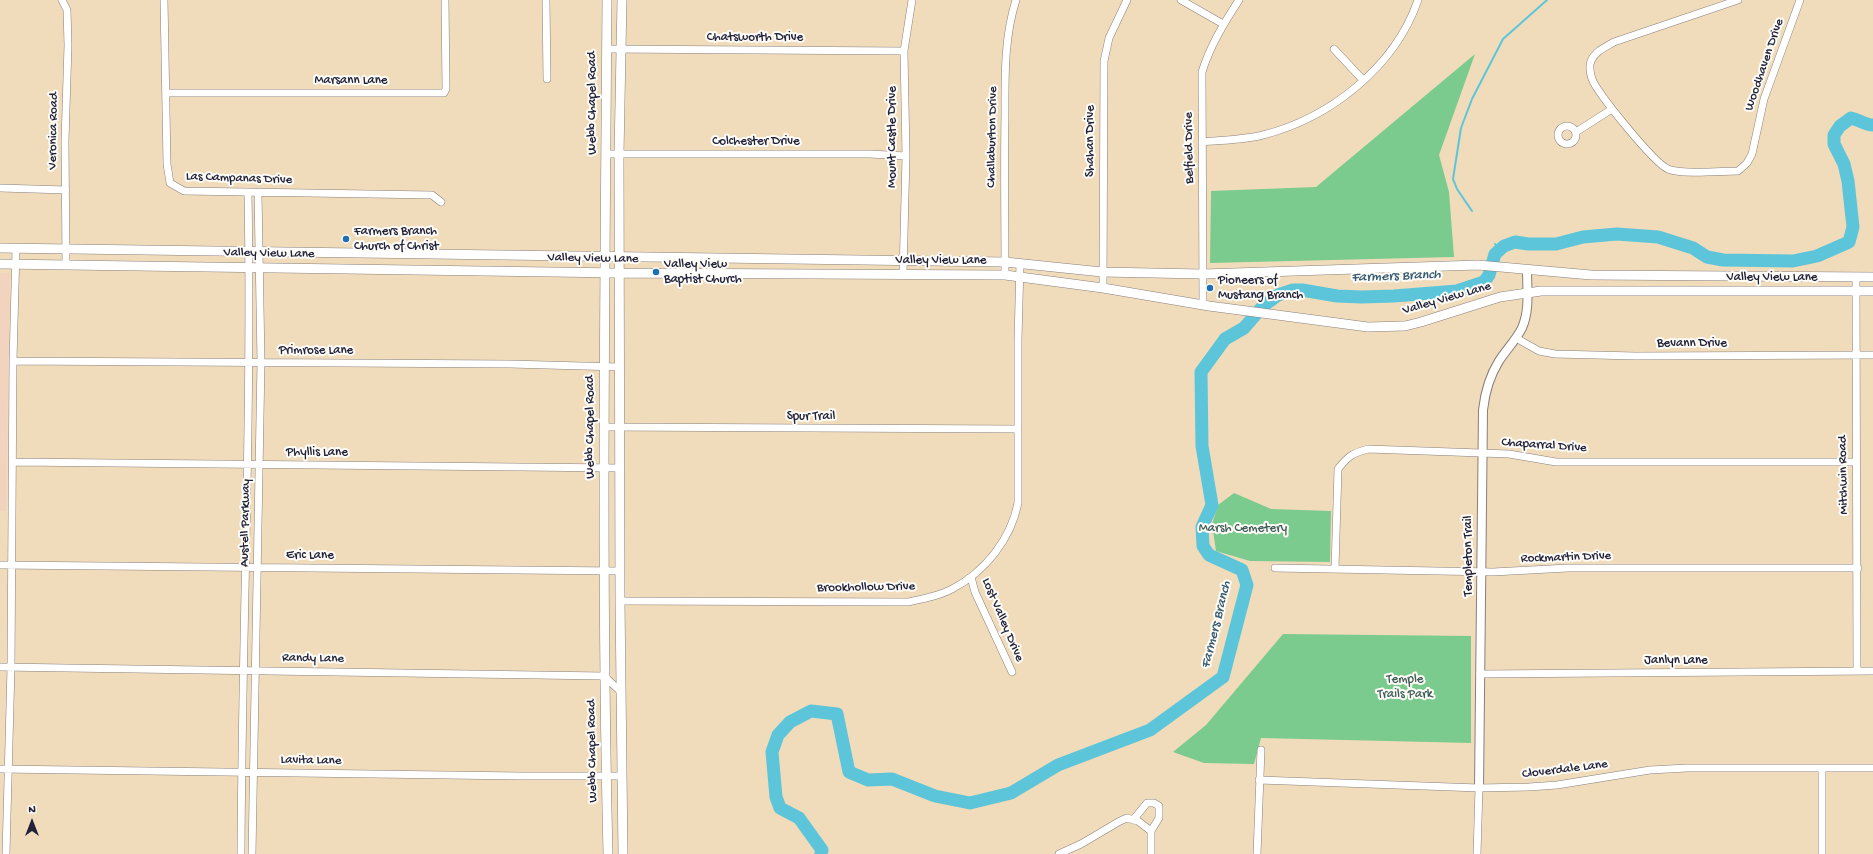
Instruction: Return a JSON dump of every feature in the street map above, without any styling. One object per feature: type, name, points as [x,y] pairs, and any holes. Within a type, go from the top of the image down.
[{"type":"main road","name":"Webb Chapel Road","points":[[607,0],[604,366],[604,676],[608,854]]},
{"type":"main road","name":"Webb Chapel Road","points":[[622,0],[619,154],[621,257],[619,367],[620,691],[623,854]]},
{"type":"main road","name":"Valley View Lane","points":[[0,248],[482,256],[1005,262],[1102,272],[1203,274],[1478,265],[1591,275],[1873,277]]},
{"type":"main road","points":[[482,256],[482,270]]},
{"type":"main road","name":"Valley View Lane","points":[[0,264],[620,273],[1005,274],[1103,288],[1204,305],[1355,326],[1405,326],[1484,302],[1527,292],[1574,290],[1873,291]]},
{"type":"street","name":"Veronica Road","points":[[62,0],[67,10],[68,45],[66,264]]},
{"type":"street","name":"Las Campanas Drive","points":[[164,0],[167,164],[170,183],[184,191],[432,195],[441,202]]},
{"type":"street","name":"Marsann Lane","points":[[166,94],[444,93],[446,89],[445,0]]},
{"type":"street","points":[[546,0],[547,79]]},
{"type":"street","name":"Mount Castle Drive","points":[[903,274],[906,156],[904,51],[912,0]]},
{"type":"street","name":"Challaburton Drive","points":[[1005,274],[1004,217],[1006,46],[1011,16],[1016,0]]},
{"type":"street","name":"Shahan Drive","points":[[1103,288],[1104,61],[1109,38],[1127,0]]},
{"type":"street","points":[[1181,0],[1223,24]]},
{"type":"street","name":"Belfield Drive","points":[[1204,305],[1202,72],[1208,53],[1223,24],[1239,0]]},
{"type":"street","points":[[1202,142],[1262,136],[1298,124],[1339,100],[1363,80],[1391,52],[1406,27],[1418,0]]},
{"type":"street","points":[[1576,132],[1612,109],[1592,80],[1590,69],[1591,61],[1595,54],[1614,42],[1738,0]]},
{"type":"street","name":"Woodhaven Drive","points":[[1612,109],[1653,158],[1668,169],[1680,171],[1738,171],[1748,163],[1752,154],[1764,98],[1800,0]]},
{"type":"street","name":"Chatsworth Drive","points":[[607,49],[904,51]]},
{"type":"street","points":[[1334,49],[1363,80]]},
{"type":"street","name":"Colchester Drive","points":[[606,154],[870,154],[906,156]]},
{"type":"street","points":[[0,188],[66,190]]},
{"type":"street","name":"Austell Parkway","points":[[241,854],[241,772],[248,465],[248,193]]},
{"type":"street","name":"Austell Parkway","points":[[252,854],[261,362],[258,193]]},
{"type":"street","points":[[6,854],[4,769],[11,666],[13,361],[16,248]]},
{"type":"street","name":"Brookhollow Drive","points":[[620,601],[908,602],[953,589],[983,567],[1012,526],[1016,516],[1019,491],[1018,340],[1021,277],[1020,264]]},
{"type":"street","name":"Templeton Trail","points":[[1477,854],[1479,788],[1481,454],[1485,392],[1489,379],[1499,361],[1522,328],[1526,314],[1527,270]]},
{"type":"street","name":"Mitchwin Road","points":[[1856,278],[1856,462],[1858,568],[1857,671]]},
{"type":"street","name":"Bevann Drive","points":[[1516,338],[1539,351],[1555,354],[1635,356],[1873,355]]},
{"type":"street","name":"Primrose Lane","points":[[13,361],[261,362],[619,367]]},
{"type":"street","name":"Spur Trail","points":[[604,427],[1018,429]]},
{"type":"street","name":"Chaparral Drive","points":[[1336,569],[1338,468],[1346,458],[1368,449],[1509,454],[1556,462],[1856,462]]},
{"type":"street","name":"Phyllis Lane","points":[[13,462],[620,468]]},
{"type":"street","name":"Eric Lane","points":[[0,565],[620,571]]},
{"type":"street","name":"Rockmartin Drive","points":[[1275,568],[1493,572],[1568,568],[1858,568]]},
{"type":"street","name":"Lost Valley Drive","points":[[971,577],[974,592],[1012,672]]},
{"type":"street","name":"Randy Lane","points":[[0,666],[604,676]]},
{"type":"street","name":"Janlyn Lane","points":[[1480,674],[1873,671]]},
{"type":"street","points":[[604,676],[620,691]]},
{"type":"street","points":[[1257,854],[1260,750]]},
{"type":"street","name":"Cloverdale Lane","points":[[1259,780],[1479,788],[1557,785],[1650,770],[1687,768],[1873,768]]},
{"type":"street","name":"Lavita Lane","points":[[4,769],[622,776]]},
{"type":"street","points":[[1822,769],[1822,854]]},
{"type":"street","points":[[1133,820],[1147,803],[1154,803],[1159,806],[1159,818],[1150,832]]},
{"type":"street","points":[[1059,854],[1081,844],[1127,818],[1145,825],[1150,832],[1151,854]]},
{"type":"shaded area","points":[[0,273],[10,273],[6,511],[0,511]]},
{"type":"green space","points":[[1475,54],[1439,155],[1449,192],[1454,257],[1210,263],[1211,191],[1316,187]]},
{"type":"green space","name":"Marsh Cemetery","points":[[1234,493],[1271,509],[1331,511],[1330,562],[1250,561],[1216,551],[1212,524],[1218,505]]},
{"type":"green space","name":"Temple Trails Park","points":[[1283,634],[1471,636],[1471,743],[1261,738],[1254,764],[1204,763],[1173,752],[1206,725]]},
{"type":"waterway","points":[[1472,211],[1457,189],[1453,179],[1461,128],[1472,99],[1503,39],[1547,0]]},
{"type":"waterway","name":"Farmers Branch","points":[[821,854],[822,850],[799,818],[780,808],[776,797],[772,752],[778,735],[790,722],[811,711],[837,714],[849,772],[868,780],[892,779],[935,796],[970,803],[1011,793],[1058,765],[1150,730],[1223,677],[1247,585],[1242,570],[1209,555],[1203,546],[1202,527],[1212,505],[1202,446],[1201,372],[1225,339],[1244,328],[1263,306],[1278,295],[1293,290],[1302,290],[1337,296],[1362,297],[1457,291],[1484,282],[1489,275],[1495,254],[1504,246],[1515,242],[1528,244],[1556,244],[1583,237],[1617,234],[1658,237],[1693,248],[1707,257],[1723,260],[1793,261],[1817,256],[1849,242],[1853,227],[1848,181],[1844,164],[1834,144],[1834,135],[1840,126],[1851,118],[1873,125]]},
{"type":"waterway","name":"Farmers Branch","points":[[1495,244],[1499,250]]},
{"type":"place","name":"Farmers Branch Church of Christ","points":[[346,239]]},
{"type":"place","name":"Valley View Baptist Church","points":[[656,272]]},
{"type":"place","name":"Pioneers of Mustang Branch","points":[[1210,288]]}]
